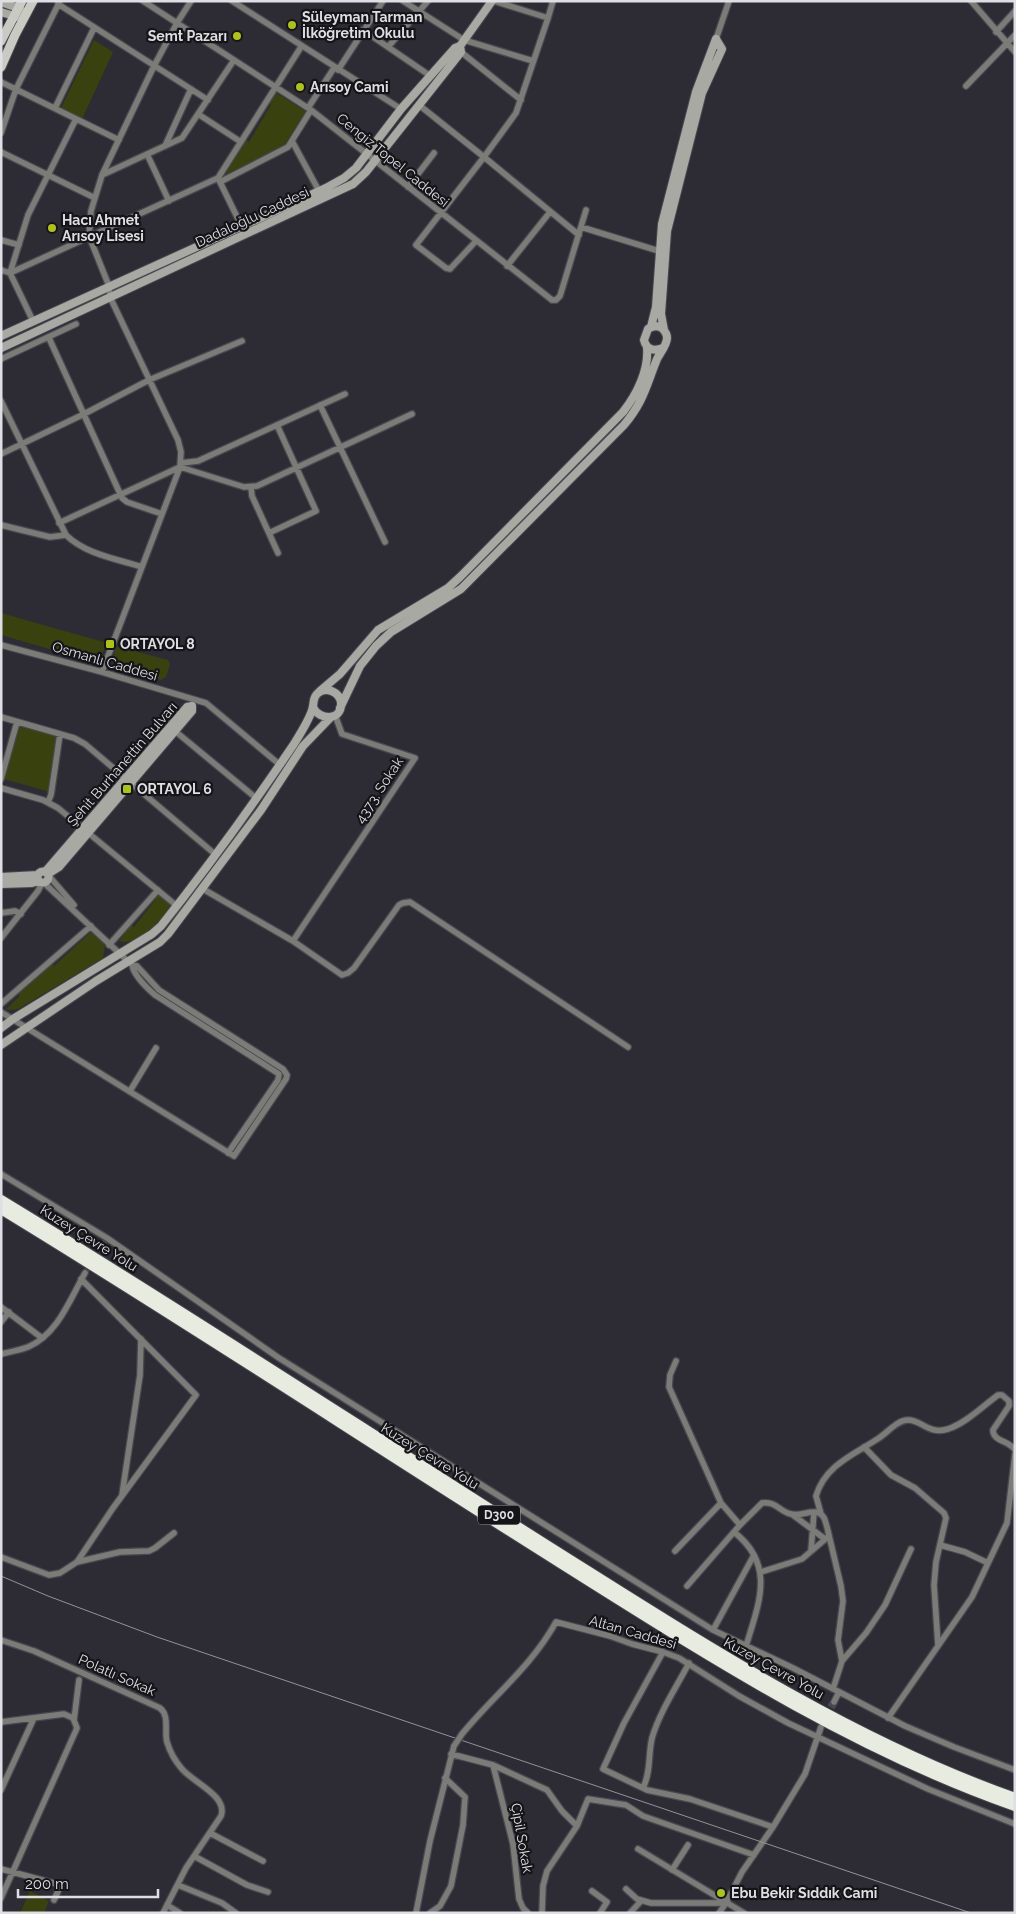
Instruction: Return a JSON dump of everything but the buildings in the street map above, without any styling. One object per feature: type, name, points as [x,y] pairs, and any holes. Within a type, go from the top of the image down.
[{"type":"highway","name":"Kuzey Çevre Yolu","points":[[1,1200],[113,1268],[419,1465],[732,1661],[805,1702],[881,1741],[1015,1798]]},
{"type":"highway","name":"Kuzey Çevre Yolu","points":[[1,1209],[109,1275],[414,1471],[730,1669],[878,1748],[1015,1806]]},
{"type":"main road","points":[[1,42],[21,12],[33,1]]},
{"type":"main road","points":[[1,67],[21,12]]},
{"type":"street","name":"Cengiz Topel Caddesi","points":[[143,1],[310,109],[550,299],[556,300],[560,296],[579,235]]},
{"type":"street","points":[[102,672],[181,465],[181,452],[178,440],[110,296],[109,286],[89,236],[91,211],[102,175],[154,66],[177,23],[192,1]]},
{"type":"street","points":[[232,1],[401,110]]},
{"type":"street","points":[[242,8],[246,1]]},
{"type":"street","points":[[1,270],[10,273],[168,200],[219,180],[288,147],[336,69],[383,1]]},
{"type":"street","points":[[403,1],[420,12],[462,46],[521,100]]},
{"type":"street","points":[[388,47],[428,1]]},
{"type":"street","points":[[493,1],[548,18]]},
{"type":"street","name":"Dadaloğlu Caddesi","points":[[1,348],[347,188],[362,176],[376,160],[419,105],[493,1]]},
{"type":"street","points":[[476,241],[453,268],[446,268],[416,244],[510,123],[521,100],[553,1]]},
{"type":"street","points":[[1,1028],[162,926],[216,855],[295,742],[313,707],[314,698],[320,691],[340,674],[378,630],[448,588],[460,578],[634,398],[648,360],[644,336],[651,327],[656,308],[662,224],[696,92],[729,1]]},
{"type":"street","points":[[970,1],[1015,52]]},
{"type":"street","points":[[1,2],[21,12]]},
{"type":"street","points":[[1,134],[16,89],[59,3],[94,28],[208,100]]},
{"type":"street","points":[[1,12],[21,12]]},
{"type":"street","points":[[996,32],[1015,12]]},
{"type":"street","points":[[55,108],[94,28]]},
{"type":"street","points":[[363,30],[429,75]]},
{"type":"street","points":[[966,86],[1015,35]]},
{"type":"street","points":[[1,1045],[25,1027],[130,963],[164,938],[261,810],[303,746],[340,708],[360,666],[376,646],[391,632],[461,589],[624,425],[636,410],[643,398],[662,348],[667,341],[661,314],[668,231],[702,93],[722,49],[716,39]]},
{"type":"street","points":[[219,180],[301,46]]},
{"type":"street","points":[[462,46],[533,61]]},
{"type":"street","name":"Dadaloğlu Caddesi","points":[[1,336],[344,178],[356,168],[429,75],[454,48],[462,46]]},
{"type":"street","points":[[102,175],[182,138],[234,60]]},
{"type":"street","points":[[1,82],[119,140]]},
{"type":"street","points":[[165,146],[191,89]]},
{"type":"street","points":[[419,105],[579,235],[586,210]]},
{"type":"street","points":[[198,114],[241,142]]},
{"type":"street","points":[[33,321],[10,273],[28,215],[76,119]]},
{"type":"street","points":[[292,141],[318,191]]},
{"type":"street","points":[[1,152],[95,198]]},
{"type":"street","points":[[408,188],[434,153]]},
{"type":"street","points":[[147,154],[168,200]]},
{"type":"street","points":[[219,180],[241,225]]},
{"type":"street","points":[[507,266],[550,212]]},
{"type":"street","points":[[581,226],[659,251]]},
{"type":"street","points":[[1,240],[19,245]]},
{"type":"street","points":[[1,359],[76,324]]},
{"type":"street","points":[[651,327],[658,326],[664,330]]},
{"type":"street","points":[[49,338],[120,494],[127,502],[162,514]]},
{"type":"street","points":[[1,454],[149,380],[242,340]]},
{"type":"street","points":[[647,347],[655,350],[662,348]]},
{"type":"street","points":[[59,524],[181,465],[194,462],[345,394]]},
{"type":"street","points":[[1,401],[66,535],[85,549],[142,566]]},
{"type":"street","points":[[320,405],[385,542]]},
{"type":"street","points":[[181,465],[241,486],[252,487],[412,414]]},
{"type":"street","points":[[269,533],[316,511],[277,425]]},
{"type":"street","points":[[252,487],[252,496],[278,553]]},
{"type":"street","points":[[1,525],[50,537],[66,535]]},
{"type":"street","name":"Osmanlı Caddesi","points":[[1,645],[102,672],[193,703],[208,705],[279,764]]},
{"type":"street","points":[[320,691],[334,691],[340,698],[340,708]]},
{"type":"street","name":"Şehit Burhanettin Bulvarı","points":[[128,782],[192,711],[193,703]]},
{"type":"street","name":"Şehit Burhanettin Bulvarı","points":[[44,878],[59,867],[86,831],[193,703]]},
{"type":"street","points":[[313,707],[318,715],[326,718],[333,716]]},
{"type":"street","name":"4373. Sokak","points":[[293,941],[415,758],[342,734],[333,716]]},
{"type":"street","points":[[1,718],[60,734],[85,744],[216,855]]},
{"type":"street","points":[[1,779],[4,760],[18,722]]},
{"type":"street","points":[[175,731],[256,798]]},
{"type":"street","points":[[48,802],[60,734]]},
{"type":"street","points":[[1,788],[48,802],[177,906]]},
{"type":"street","points":[[1,878],[44,878],[109,945],[136,966],[159,990],[283,1069],[287,1075]]},
{"type":"street","points":[[1,884],[32,883],[44,878]]},
{"type":"street","points":[[1,938],[38,891],[44,878]]},
{"type":"street","points":[[203,888],[293,941],[339,974],[346,974],[354,968],[399,906],[403,902],[410,902],[628,1047]]},
{"type":"street","points":[[109,945],[158,890]]},
{"type":"street","points":[[1,912],[15,911],[21,914]]},
{"type":"street","points":[[1,1004],[91,926]]},
{"type":"street","points":[[130,963],[132,969],[155,995],[276,1071],[279,1076]]},
{"type":"street","points":[[1,1012],[231,1155]]},
{"type":"street","points":[[130,1092],[156,1048]]},
{"type":"street","points":[[279,1076],[287,1075]]},
{"type":"street","points":[[231,1155],[285,1081],[287,1075]]},
{"type":"street","points":[[231,1155],[279,1076]]},
{"type":"street","points":[[1,1174],[107,1238],[279,1358],[713,1630],[888,1718],[1015,1770]]},
{"type":"street","points":[[1,1354],[26,1348],[42,1338],[57,1322],[85,1273]]},
{"type":"street","points":[[77,1562],[122,1496],[196,1395],[81,1279]]},
{"type":"street","points":[[1,1308],[42,1338]]},
{"type":"street","points":[[1,1322],[8,1312]]},
{"type":"street","points":[[122,1496],[140,1375],[141,1339]]},
{"type":"street","points":[[676,1361],[670,1374],[669,1387],[721,1503],[740,1525]]},
{"type":"street","points":[[842,1662],[838,1640],[842,1614],[842,1593],[827,1538],[825,1519],[821,1514],[816,1499],[823,1481],[840,1462],[905,1420],[933,1430],[944,1430],[953,1427],[1000,1395],[1005,1396],[1010,1406],[993,1430],[993,1435],[1012,1446],[1015,1450]]},
{"type":"street","points":[[864,1448],[891,1475],[915,1488],[943,1511],[946,1518],[936,1562],[934,1592],[938,1645]]},
{"type":"street","points":[[888,1718],[972,1597],[1007,1522],[1015,1454]]},
{"type":"street","points":[[675,1551],[721,1503]]},
{"type":"street","points":[[687,1586],[740,1525],[762,1503],[773,1504],[794,1515],[827,1538]]},
{"type":"street","points":[[794,1515],[814,1512],[821,1514]]},
{"type":"street","points":[[811,1551],[814,1512]]},
{"type":"street","points":[[734,1532],[747,1544],[754,1555],[760,1572],[760,1601],[746,1646]]},
{"type":"street","points":[[1,1557],[49,1575],[60,1573],[77,1562],[120,1552],[149,1551],[174,1533]]},
{"type":"street","points":[[760,1572],[798,1561],[827,1538]]},
{"type":"street","points":[[940,1545],[965,1552],[988,1563]]},
{"type":"street","points":[[833,1689],[842,1662],[866,1633],[885,1605],[911,1549]]},
{"type":"street","points":[[713,1630],[754,1555]]},
{"type":"street","name":"Altan Caddesi","points":[[451,1754],[454,1746],[469,1725],[525,1668],[556,1622],[663,1652],[689,1663],[757,1707],[948,1799],[1015,1824]]},
{"type":"street","name":"Polatlı Sokak","points":[[1,1640],[34,1651],[163,1710],[166,1715],[167,1743],[175,1759],[188,1775],[222,1803],[222,1814],[194,1856],[163,1913]]},
{"type":"street","points":[[663,1652],[624,1722],[603,1769],[643,1788],[690,1799],[773,1827]]},
{"type":"street","points":[[643,1788],[648,1773],[655,1730],[667,1703],[689,1663]]},
{"type":"street","points":[[74,1720],[79,1680]]},
{"type":"street","points":[[834,1702],[839,1692]]},
{"type":"street","points":[[1,1722],[64,1714],[74,1720],[77,1726],[76,1733],[1,1898]]},
{"type":"street","points":[[1,1790],[34,1718]]},
{"type":"street","points":[[719,1913],[742,1872],[773,1827],[805,1774],[821,1726]]},
{"type":"street","points":[[416,1913],[451,1754],[493,1765],[548,1790],[562,1812],[577,1826]]},
{"type":"street","name":"Çipil Sokak","points":[[493,1765],[510,1829],[519,1899],[522,1908],[528,1913]]},
{"type":"street","points":[[430,1913],[440,1906],[451,1886],[463,1825],[465,1797],[445,1778]]},
{"type":"street","points":[[542,1913],[543,1886],[547,1871],[577,1826],[588,1800],[626,1806],[643,1816],[754,1854]]},
{"type":"street","points":[[210,1833],[262,1861]]},
{"type":"street","points":[[672,1870],[688,1845]]},
{"type":"street","points":[[638,1849],[744,1913]]},
{"type":"street","points":[[194,1856],[247,1885],[268,1892]]},
{"type":"street","points":[[1,1868],[57,1884],[59,1888],[54,1900]]},
{"type":"street","points":[[178,1885],[222,1903],[236,1913]]},
{"type":"street","points":[[626,1889],[641,1901],[656,1904],[726,1903]]},
{"type":"street","points":[[592,1891],[607,1902],[600,1913]]},
{"type":"street","points":[[630,1913],[641,1901]]},
{"type":"street","points":[[167,1906],[180,1913]]},
{"type":"green space","points":[[94,40],[113,52],[82,119],[61,108]]},
{"type":"green space","points":[[275,92],[306,112],[284,145],[225,175],[245,140],[249,142],[271,105],[269,102]]},
{"type":"green space","points":[[1,613],[107,643],[101,657],[91,661],[1,635]]},
{"type":"green space","points":[[115,646],[168,660],[170,664],[166,677],[161,680],[120,667],[114,657]]},
{"type":"green space","points":[[21,722],[54,731],[56,741],[50,792],[4,779]]},
{"type":"green space","points":[[159,890],[172,905],[156,924],[142,936],[127,942],[119,941],[131,925],[134,927],[156,899],[154,897]]},
{"type":"green space","points":[[92,931],[105,945],[103,958],[18,1009],[6,1009],[20,996],[17,993],[51,963],[54,966]]},
{"type":"green space","points":[[30,1891],[49,1901],[44,1913],[20,1913]]},
{"type":"tunnel","points":[[85,1273],[107,1238]]},
{"type":"tunnel","points":[[825,1718],[834,1702]]},
{"type":"railway","points":[[1,1576],[48,1596],[157,1637],[971,1913]]},
{"type":"place","name":"Süleyman Tarman İlköğretim Okulu","points":[[292,25]]},
{"type":"place","name":"Semt Pazarı","points":[[237,36]]},
{"type":"place","name":"Arısoy Cami","points":[[300,87]]},
{"type":"place","name":"Hacı Ahmet Arısoy Lisesi","points":[[52,228]]},
{"type":"place","name":"ORTAYOL 8","points":[[110,644]]},
{"type":"place","name":"ORTAYOL 6","points":[[127,789]]},
{"type":"place","name":"Ebu Bekir Sıddık Cami","points":[[721,1893]]}]
